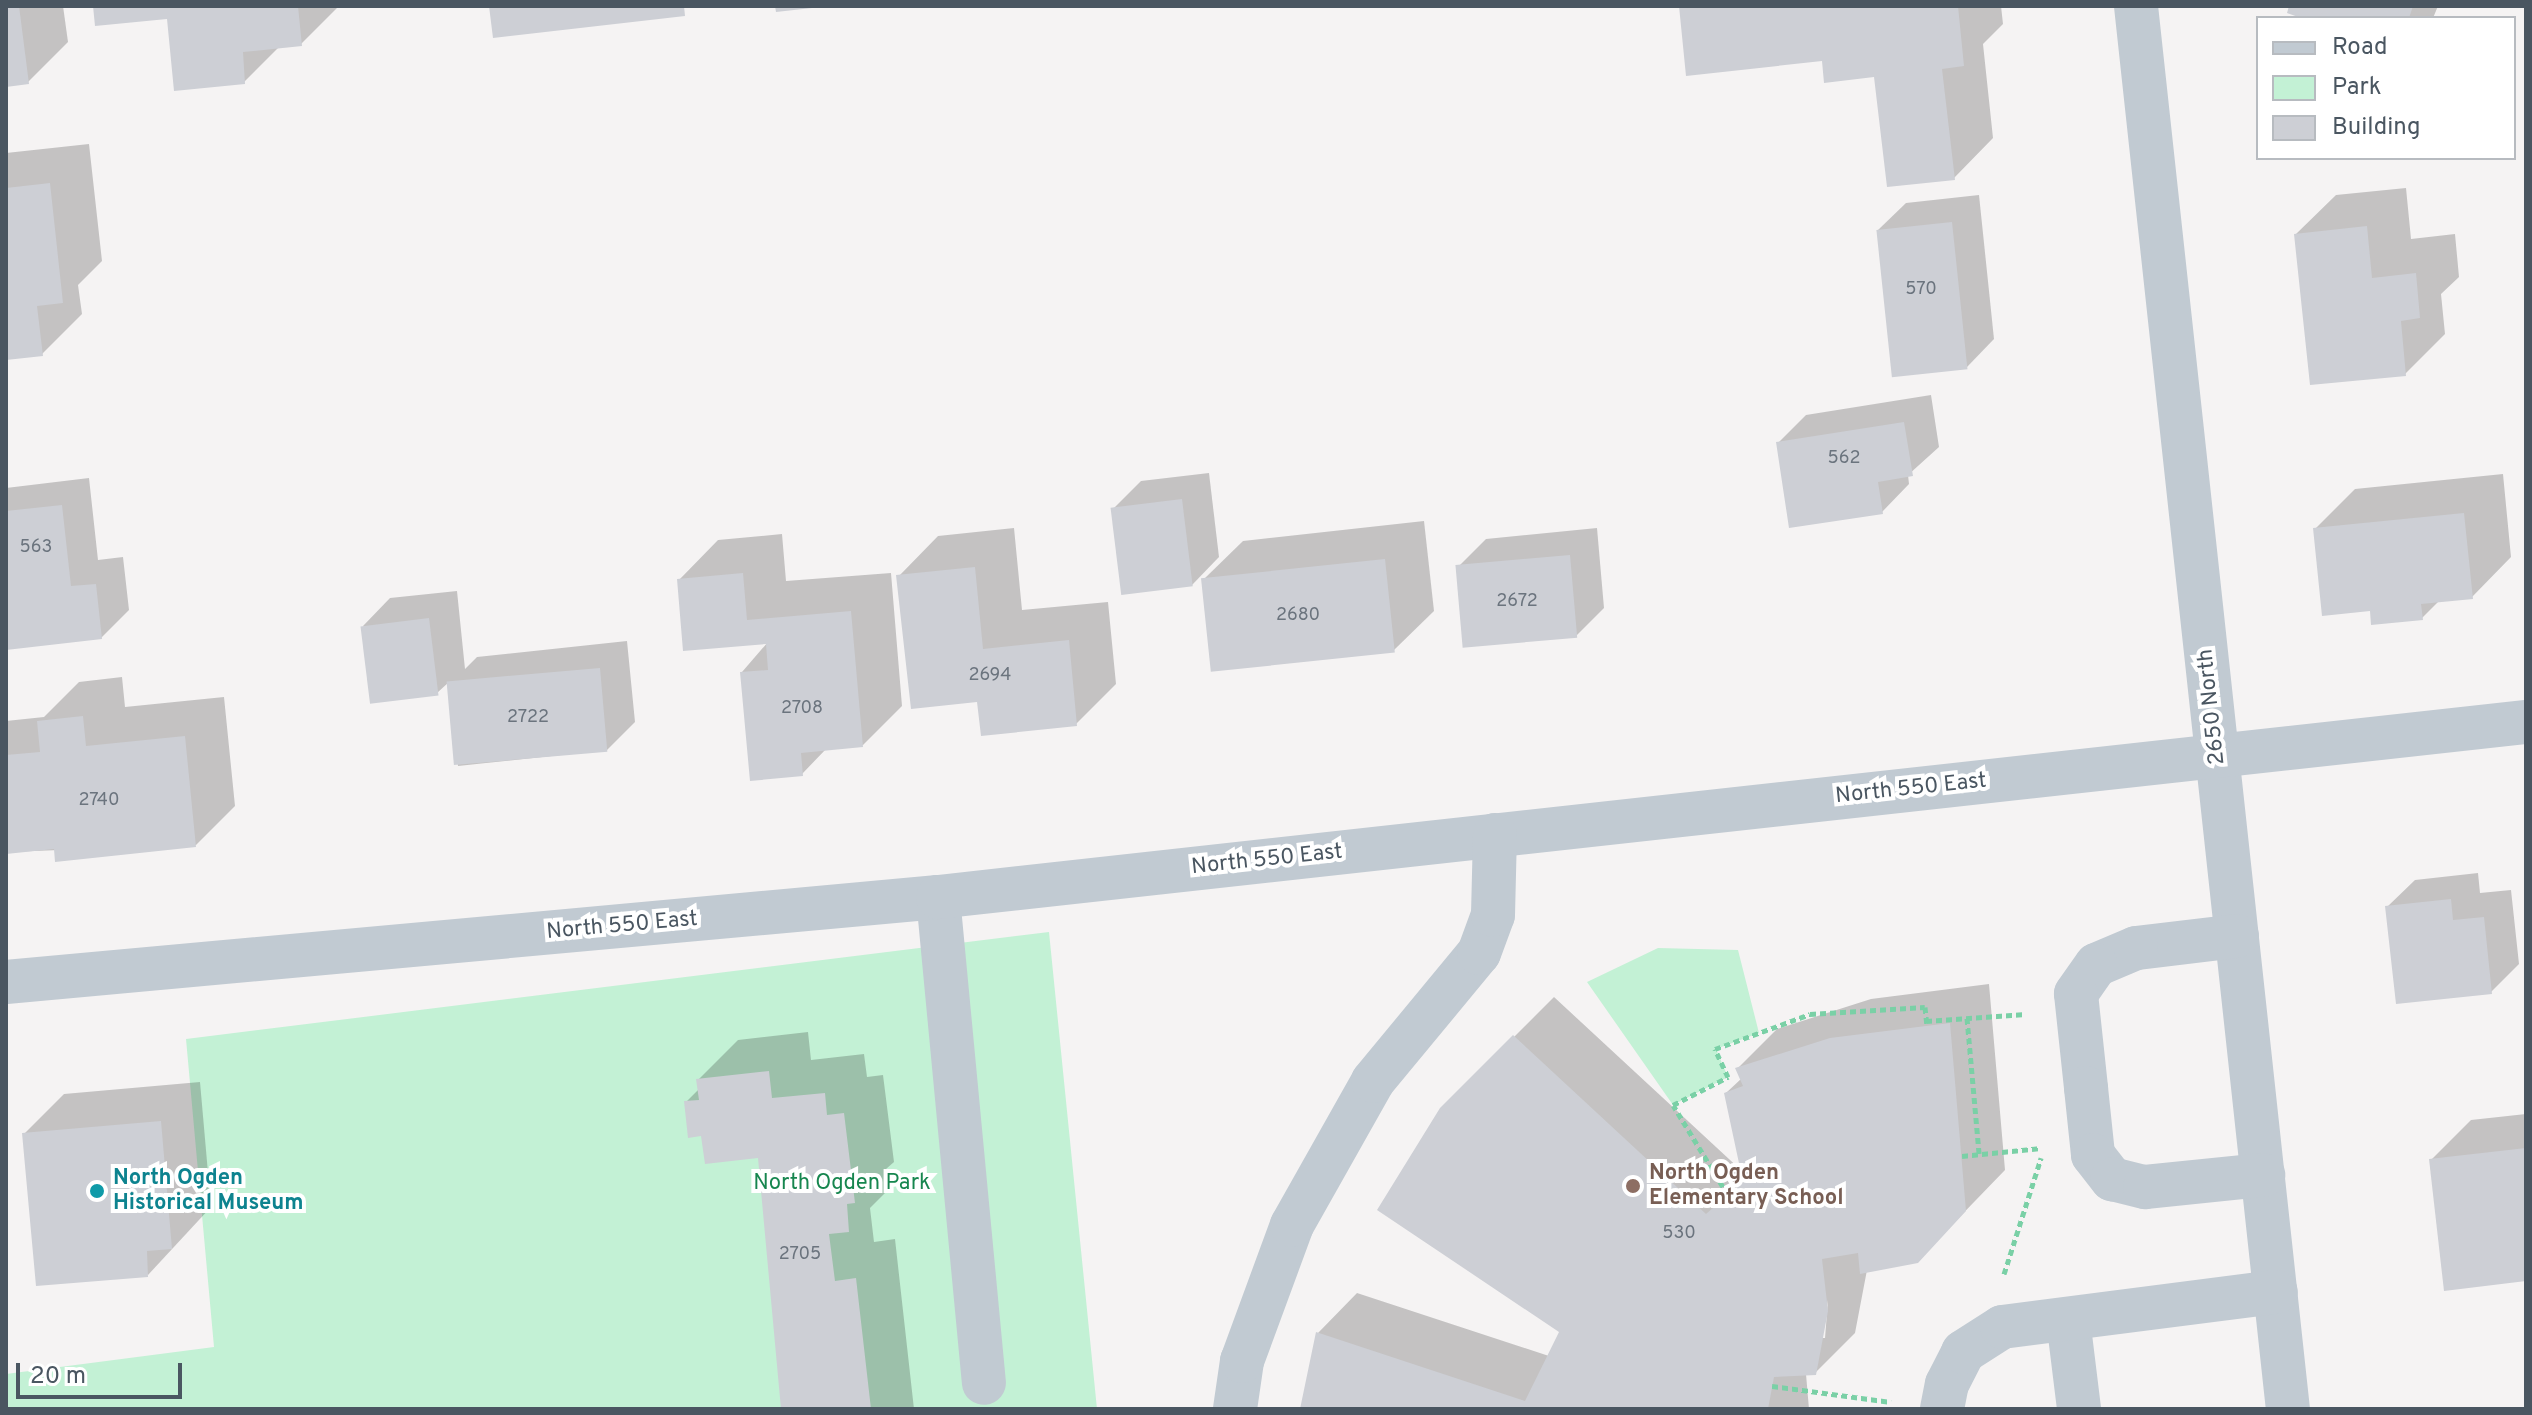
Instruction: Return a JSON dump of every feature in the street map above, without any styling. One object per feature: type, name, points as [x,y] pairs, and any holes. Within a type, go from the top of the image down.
[{"type":"street","name":"2650 North","points":[[2136,6],[2288,1409]]},
{"type":"street","name":"North 550 East","points":[[6,982],[938,897],[2526,722]]},
{"type":"street","points":[[1235,1409],[1242,1361],[1292,1225],[1373,1081],[1479,953],[1493,915],[1495,835]]},
{"type":"street","points":[[938,897],[984,1383]]},
{"type":"street","points":[[2237,936],[2136,948],[2096,965],[2076,994],[2093,1155],[2112,1179],[2145,1187],[2263,1175]]},
{"type":"street","points":[[1942,1409],[1947,1384],[1963,1352],[2002,1327],[2276,1292]]},
{"type":"street","points":[[2068,1319],[2079,1409]]},
{"type":"path","points":[[1728,1195],[1673,1105],[1728,1077],[1715,1049],[1810,1014],[1925,1007],[1926,1023],[2035,1013]]},
{"type":"path","points":[[1967,1018],[1979,1153]]},
{"type":"path","points":[[1962,1156],[2045,1147],[2004,1275]]},
{"type":"path","points":[[1772,1386],[1892,1403]]},
{"type":"green space","name":"North Ogden Park","points":[[1049,932],[1097,1409],[6,1409],[6,1374],[214,1347],[186,1039]]},
{"type":"green space","points":[[1658,948],[1738,950],[1759,1033],[1716,1049],[1728,1077],[1673,1105],[1587,982]]},
{"type":"building","points":[[6,6],[19,6],[29,84],[6,87]]},
{"type":"building","points":[[93,6],[298,6],[302,46],[243,52],[245,84],[174,91],[167,19],[95,26]]},
{"type":"building","points":[[489,6],[684,6],[685,16],[493,38]]},
{"type":"building","points":[[775,6],[812,6],[812,8],[776,12]]},
{"type":"building","points":[[1679,6],[1958,6],[1964,66],[1942,69],[1955,180],[1887,187],[1874,77],[1824,83],[1822,61],[1686,76]]},
{"type":"building","points":[[2289,6],[2413,6],[2410,16],[2295,16],[2287,13]]},
{"type":"building","points":[[50,183],[63,303],[37,306],[43,356],[6,360],[6,188]]},
{"type":"building","points":[[1952,222],[1967,369],[1892,377],[1876,230]]},
{"type":"building","points":[[2367,226],[2372,278],[2416,273],[2420,318],[2401,321],[2406,376],[2310,385],[2294,234]]},
{"type":"building","points":[[1904,422],[1913,476],[1878,482],[1883,514],[1789,528],[1776,442]]},
{"type":"building","points":[[1182,499],[1193,586],[1121,595],[1111,508]]},
{"type":"building","points":[[62,505],[71,586],[96,584],[102,639],[6,650],[6,511]]},
{"type":"building","points":[[2464,513],[2473,599],[2421,604],[2423,620],[2371,625],[2370,611],[2322,616],[2313,528]]},
{"type":"building","points":[[1570,555],[1577,638],[1463,648],[1455,565]]},
{"type":"building","points":[[1385,559],[1395,652],[1211,672],[1201,578]]},
{"type":"building","points":[[975,567],[983,649],[1069,640],[1077,726],[981,736],[977,702],[911,709],[896,575]]},
{"type":"building","points":[[743,573],[747,620],[851,611],[863,747],[801,753],[803,776],[750,781],[740,672],[768,670],[766,644],[683,651],[677,579]]},
{"type":"building","points":[[429,618],[439,695],[370,704],[361,626]]},
{"type":"building","points":[[600,668],[607,752],[454,765],[447,681]]},
{"type":"building","points":[[83,716],[86,746],[185,736],[196,847],[55,862],[54,849],[6,854],[6,755],[40,752],[37,721]]},
{"type":"building","points":[[2451,899],[2453,920],[2484,917],[2492,994],[2396,1004],[2385,906]]},
{"type":"building","points":[[1950,1023],[1966,1211],[1918,1263],[1860,1274],[1858,1253],[1822,1259],[1828,1311],[1816,1375],[1774,1377],[1768,1409],[1300,1409],[1316,1332],[1525,1401],[1559,1332],[1377,1210],[1440,1108],[1513,1035],[1706,1214],[1743,1182],[1724,1093],[1743,1086],[1735,1068],[1830,1038]]},
{"type":"building","points":[[769,1071],[772,1098],[825,1093],[827,1115],[844,1113],[855,1203],[847,1204],[849,1232],[829,1234],[835,1281],[856,1278],[871,1409],[781,1409],[758,1158],[705,1164],[701,1136],[688,1138],[684,1101],[699,1100],[696,1079]]},
{"type":"building","name":"North Ogden Historical Museum","points":[[161,1121],[172,1249],[147,1251],[148,1277],[36,1286],[22,1133]]},
{"type":"building","points":[[2526,1148],[2526,1281],[2444,1291],[2429,1159]]},
{"type":"place","name":"North Ogden Elementary School","points":[[1633,1186]]},
{"type":"place","name":"North Ogden Historical Museum","points":[[97,1191]]}]
